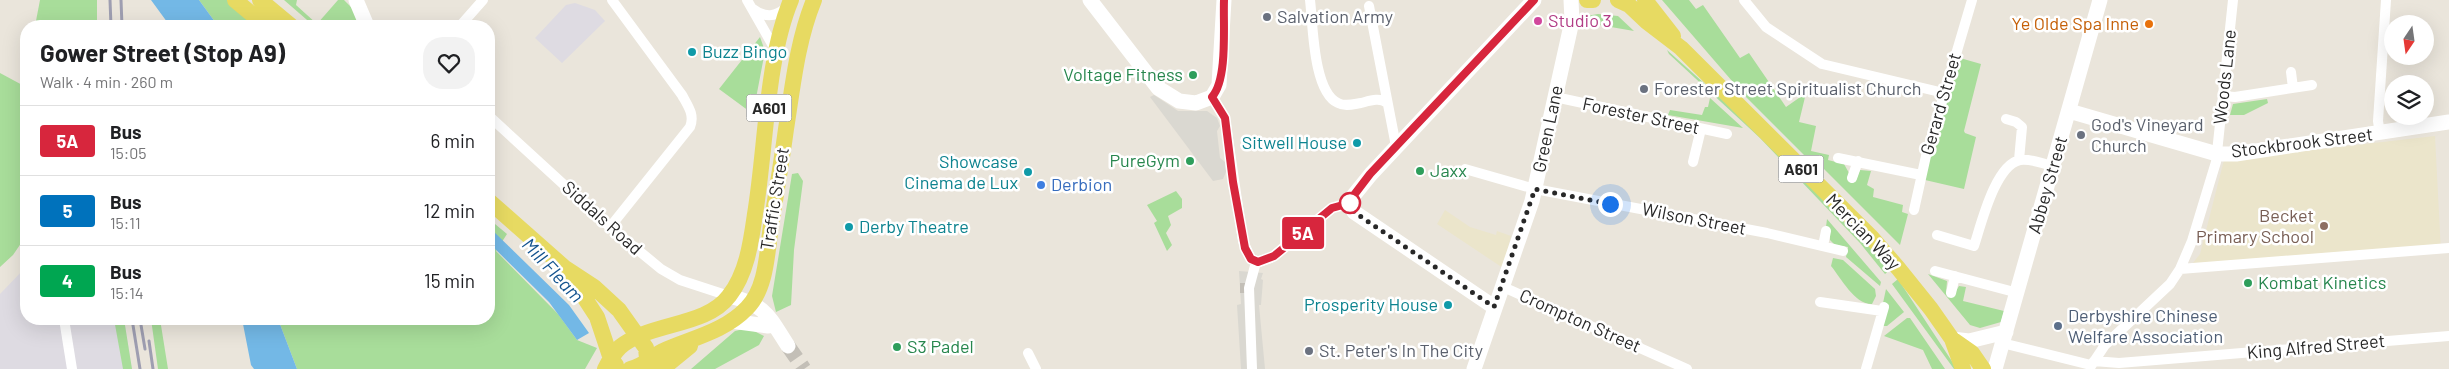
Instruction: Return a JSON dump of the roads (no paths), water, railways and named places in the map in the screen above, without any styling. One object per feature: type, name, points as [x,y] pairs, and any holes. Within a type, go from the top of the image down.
[{"type":"main road","points":[[235,0],[259,20]]},
{"type":"main road","points":[[260,0],[284,20]]},
{"type":"main road","name":"Traffic Street","points":[[629,369],[653,366],[662,352],[697,339],[731,321],[750,305],[760,288],[796,60],[814,0]]},
{"type":"main road","points":[[1586,0],[1593,0]]},
{"type":"main road","name":"Mercian Way","points":[[1618,0],[1629,5],[1646,22],[1681,48],[1872,238],[1919,292],[1952,339],[1962,369]]},
{"type":"main road","name":"Mercian Way","points":[[1645,0],[1681,48]]},
{"type":"main road","name":"Traffic Street","points":[[665,326],[702,315],[716,308],[730,296],[740,277],[750,246],[777,54],[790,3]]},
{"type":"main road","points":[[495,206],[565,268],[594,287],[626,319],[646,348],[653,366]]},
{"type":"main road","points":[[565,268],[596,317],[605,342],[608,364],[629,369]]},
{"type":"main road","points":[[626,319],[639,324],[665,326]]},
{"type":"main road","name":"A601","points":[[608,364],[620,348],[639,337],[665,326]]},
{"type":"main road","name":"Mercian Way","points":[[1952,339],[1972,353],[1983,369]]},
{"type":"main road","points":[[593,369],[605,342]]},
{"type":"street","points":[[356,0],[364,20]]},
{"type":"street","points":[[465,20],[483,0]]},
{"type":"street","points":[[610,227],[688,130],[692,119],[691,110],[682,96],[612,0]]},
{"type":"street","points":[[1090,0],[1158,88],[1172,98],[1186,103],[1200,103],[1212,97],[1219,86],[1222,73],[1224,0]]},
{"type":"street","points":[[1310,0],[1319,69],[1331,98],[1342,105],[1380,99],[1387,103]]},
{"type":"street","points":[[1258,262],[1274,256],[1332,208],[1350,203],[1361,185],[1396,146],[1534,0]]},
{"type":"street","name":"Green Lane","points":[[1474,369],[1535,189],[1572,21],[1571,0]]},
{"type":"street","points":[[1744,0],[1766,26],[1822,64],[1944,93]]},
{"type":"street","name":"Gerard Street","points":[[1914,210],[1921,175],[1972,0]]},
{"type":"street","name":"Abbey Street","points":[[1995,369],[2100,0]]},
{"type":"street","name":"Woods Lane","points":[[2091,365],[2105,345],[2163,291],[2180,269],[2202,214],[2217,154],[2233,0]]},
{"type":"street","points":[[2380,134],[2386,0]]},
{"type":"street","points":[[750,4],[762,15],[770,16],[781,12],[790,3]]},
{"type":"street","points":[[750,4],[770,37],[777,54]]},
{"type":"street","points":[[1369,6],[1396,146]]},
{"type":"street","points":[[2291,72],[2293,88]]},
{"type":"street","points":[[2223,96],[2236,97],[2312,85]]},
{"type":"street","points":[[1212,97],[1225,118],[1243,241],[1248,256],[1258,262]]},
{"type":"street","name":"Forester Street","points":[[1555,97],[1727,134]]},
{"type":"street","name":"Stockbrook Street","points":[[2069,111],[2217,154],[2236,154],[2380,134],[2449,122]]},
{"type":"street","points":[[2006,119],[2016,122],[2022,128],[2019,160]]},
{"type":"street","name":"Siddals Road","points":[[495,122],[610,227],[670,275],[750,305]]},
{"type":"street","points":[[1692,162],[1701,129]]},
{"type":"street","points":[[1838,158],[1921,175]]},
{"type":"street","points":[[1936,235],[1974,246],[1992,193],[2002,174],[2012,163],[2019,160],[2028,160],[2054,166]]},
{"type":"street","points":[[1852,178],[1858,161]]},
{"type":"street","name":"Wilson Street","points":[[1465,169],[1535,189],[1767,233],[1843,251]]},
{"type":"street","points":[[1350,203],[1354,212],[1494,307]]},
{"type":"street","points":[[1824,246],[1826,231]]},
{"type":"street","points":[[2180,269],[2449,248]]},
{"type":"street","points":[[1252,369],[1249,288],[1258,262]]},
{"type":"street","points":[[1935,271],[2018,293]]},
{"type":"street","points":[[1950,293],[1955,276]]},
{"type":"street","name":"Crompton Street","points":[[1501,286],[1687,369]]},
{"type":"street","points":[[1820,302],[1883,309],[1866,369]]},
{"type":"street","points":[[750,305],[773,320],[784,340],[768,326],[750,305]]},
{"type":"street","points":[[731,321],[768,326]]},
{"type":"street","points":[[65,325],[72,369]]},
{"type":"street","name":"King Alfred Street","points":[[2004,338],[2091,365],[2449,336]]},
{"type":"street","points":[[1952,339],[1970,341],[2004,338]]},
{"type":"street","points":[[1028,353],[1036,369]]},
{"type":"water","points":[[151,0],[199,0],[214,20],[166,20]]},
{"type":"water","points":[[495,233],[569,305],[589,333],[577,340],[549,302],[495,249]]},
{"type":"water","points":[[243,325],[280,325],[297,369],[254,369],[251,365]]},
{"type":"tunnel","points":[[1240,288],[1249,288]]},
{"type":"tunnel","points":[[788,346],[804,369]]},
{"type":"railway","points":[[110,0],[111,20]]},
{"type":"railway","points":[[121,0],[122,20]]},
{"type":"railway","points":[[133,325],[140,369]]},
{"type":"railway","points":[[141,325],[145,349]]},
{"type":"railway","points":[[149,341],[153,369]]},
{"type":"place","name":"Salvation Army","points":[[1267,17]]},
{"type":"place","name":"Studio 3","points":[[1538,21]]},
{"type":"place","name":"Ye Olde Spa Inne","points":[[2149,24]]},
{"type":"place","name":"Buzz Bingo","points":[[692,52]]},
{"type":"place","name":"Voltage Fitness","points":[[1193,75]]},
{"type":"place","name":"Forester Street Spiritualist Church","points":[[1644,89]]},
{"type":"place","name":"God's Vineyard Church","points":[[2081,135]]},
{"type":"place","name":"Sitwell House","points":[[1357,143]]},
{"type":"place","name":"PureGym","points":[[1190,161]]},
{"type":"place","name":"Jaxx","points":[[1420,171]]},
{"type":"place","name":"Showcase Cinema de Lux","points":[[1028,172]]},
{"type":"place","name":"Derbion","points":[[1041,185]]},
{"type":"place","name":"Becket Primary School","points":[[2324,226]]},
{"type":"place","name":"Derby Theatre","points":[[849,227]]},
{"type":"place","name":"Kombat Kinetics","points":[[2248,283]]},
{"type":"place","name":"Prosperity House","points":[[1448,305]]},
{"type":"place","name":"Derbyshire Chinese Welfare Association","points":[[2058,326]]},
{"type":"place","name":"S3 Padel","points":[[897,347]]},
{"type":"place","name":"St. Peter's In The City","points":[[1309,351]]},
{"type":"water label","name":"Mill Fleam","points":[[553,270]]}]
